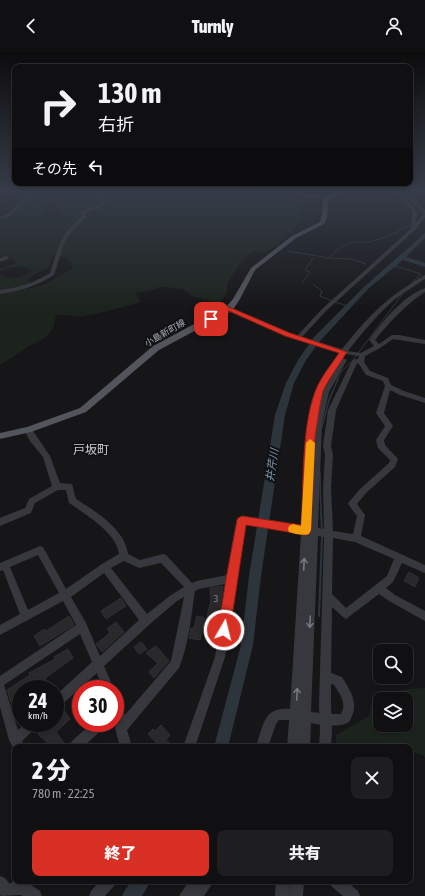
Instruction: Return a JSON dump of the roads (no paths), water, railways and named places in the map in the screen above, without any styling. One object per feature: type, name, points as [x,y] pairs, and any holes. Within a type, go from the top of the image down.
[{"type":"main road","name":"小島新町線","points":[[0,436],[28,430],[71,415],[88,407],[156,348],[229,309],[237,300],[249,274],[253,269],[294,237],[307,230]]},
{"type":"street","points":[[0,292],[28,287],[44,280],[52,274],[62,242],[70,230]]},
{"type":"street","points":[[299,339],[324,310],[411,230]]},
{"type":"street","points":[[0,260],[6,258]]},
{"type":"street","points":[[325,744],[327,595],[317,532],[310,437],[316,405],[319,391],[343,351],[392,299],[425,277]]},
{"type":"street","points":[[294,744],[301,716],[317,532],[318,423],[326,392],[341,364],[343,351],[396,301],[425,282]]},
{"type":"street","points":[[378,347],[372,340],[390,317],[411,298],[425,290]]},
{"type":"street","points":[[229,309],[299,339],[343,351],[361,358],[368,373],[386,380],[388,386],[380,413],[390,426],[380,440],[381,446],[394,459],[392,465],[363,491],[352,504],[361,515],[356,538]]},
{"type":"street","points":[[317,532],[327,488],[329,455],[327,446],[332,410],[338,394],[355,361],[392,337],[425,342]]},
{"type":"street","points":[[388,386],[402,393],[425,401]]},
{"type":"street","points":[[326,392],[338,394]]},
{"type":"street","points":[[28,430],[46,456],[57,487]]},
{"type":"street","points":[[317,446],[327,446]]},
{"type":"street","points":[[0,522],[28,510],[32,501],[57,487],[69,486],[72,501],[100,520],[112,532],[123,547],[124,556]]},
{"type":"street","points":[[190,744],[220,657],[231,579],[242,520],[356,538],[425,569]]},
{"type":"street","points":[[26,616],[2,566],[40,550],[82,627],[106,680]]},
{"type":"street","points":[[0,630],[65,595],[105,567],[124,556]]},
{"type":"street","points":[[124,556],[140,564],[163,558],[191,588]]},
{"type":"street","points":[[327,595],[346,614],[390,579],[399,558]]},
{"type":"street","points":[[105,567],[146,621]]},
{"type":"street","points":[[64,695],[146,621],[174,598],[196,584],[231,579]]},
{"type":"street","points":[[124,725],[175,664],[179,651],[191,588]]},
{"type":"street","points":[[378,588],[392,598],[425,616]]},
{"type":"street","points":[[0,682],[82,627]]},
{"type":"street","points":[[263,744],[271,721],[276,715],[301,716],[331,720],[344,719],[349,713],[350,702],[338,681],[325,677]]},
{"type":"street","points":[[0,688],[17,743]]},
{"type":"street","points":[[301,716],[304,744]]},
{"type":"street","points":[[17,743],[26,732]]},
{"type":"street","points":[[77,744],[91,732]]},
{"type":"street","points":[[122,732],[125,744]]},
{"type":"street","points":[[0,883],[14,890],[23,888],[35,896]]},
{"type":"street","points":[[96,896],[107,884]]},
{"type":"street","points":[[186,896],[195,884]]},
{"type":"street","points":[[196,896],[205,884]]},
{"type":"street","points":[[282,896],[283,884]]},
{"type":"street","points":[[296,896],[297,884]]},
{"type":"street","points":[[339,884],[353,896]]},
{"type":"waterway","points":[[329,258],[334,252],[344,245],[355,242],[376,240],[398,232],[399,230]]},
{"type":"waterway","name":"井芹川","points":[[402,258],[425,235]]},
{"type":"waterway","points":[[288,251],[329,258]]},
{"type":"waterway","points":[[302,283],[310,272],[305,270],[313,258]]},
{"type":"waterway","points":[[329,258],[352,259],[366,264]]},
{"type":"waterway","name":"井芹川","points":[[222,744],[247,645],[255,576],[280,415],[290,383],[302,360],[317,339],[367,287],[402,258]]},
{"type":"waterway","points":[[402,258],[425,265]]},
{"type":"waterway","points":[[392,265],[421,274],[410,285]]},
{"type":"waterway","points":[[313,284],[322,291],[320,296],[332,301]]},
{"type":"waterway","points":[[337,380],[342,371],[353,360],[404,292]]},
{"type":"waterway","points":[[335,302],[348,306]]},
{"type":"waterway","points":[[322,427],[329,400],[338,379]]},
{"type":"waterway","points":[[320,472],[321,513]]},
{"type":"waterway","points":[[321,512],[322,531]]},
{"type":"waterway","points":[[319,616],[322,536]]},
{"type":"waterway","name":"井芹川","points":[[131,896],[141,884]]},
{"type":"district","name":"戸坂町","points":[[91,450]]}]
